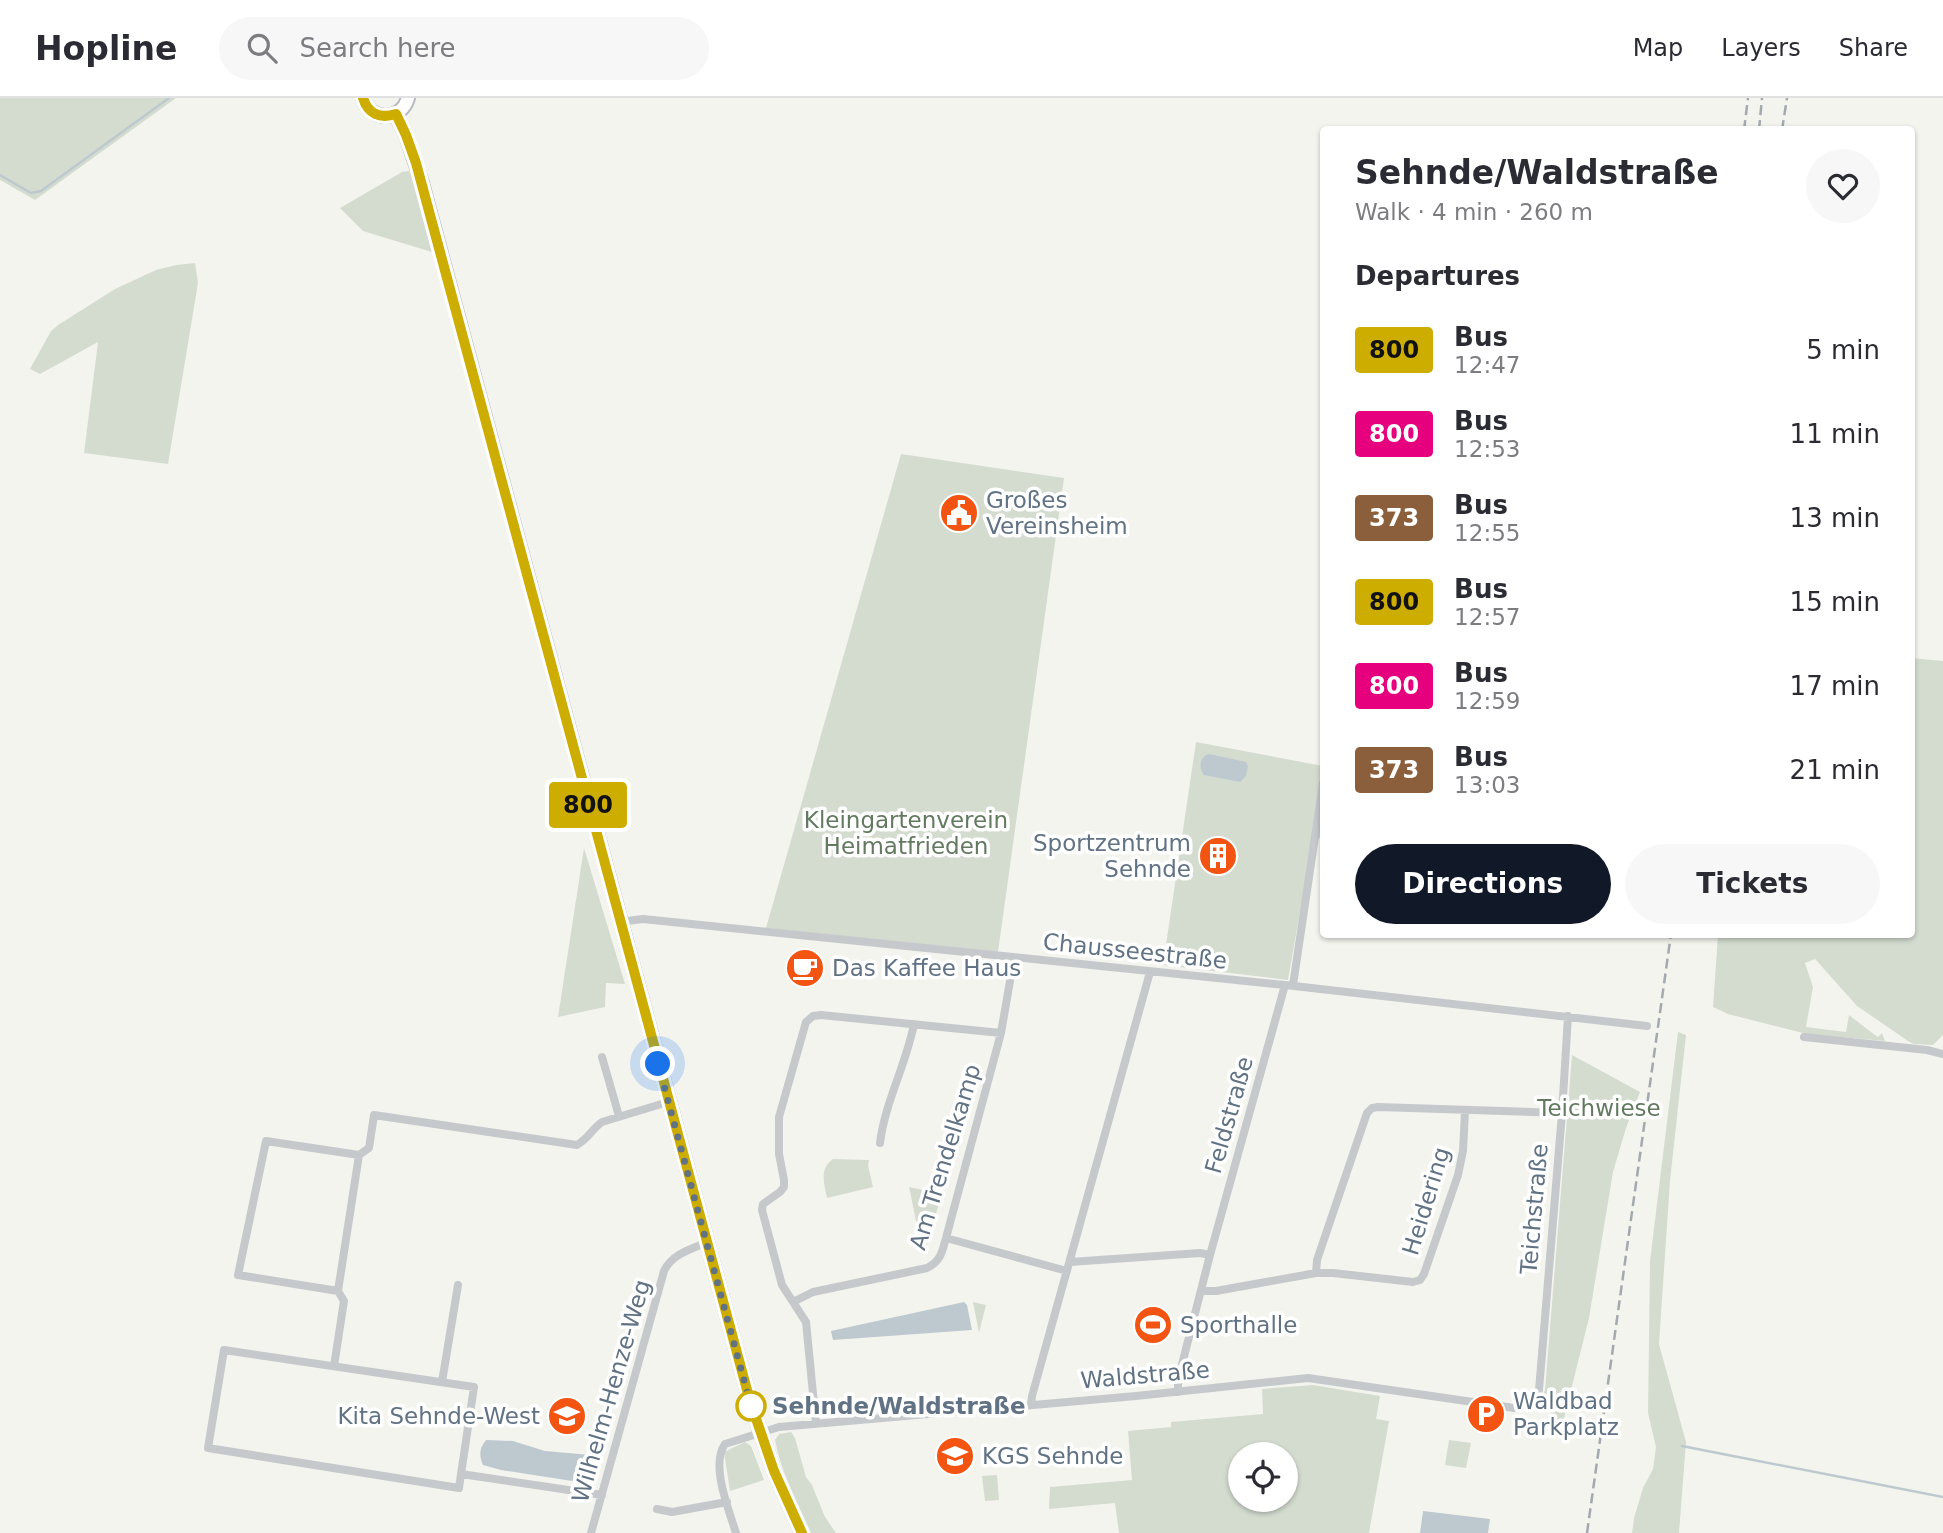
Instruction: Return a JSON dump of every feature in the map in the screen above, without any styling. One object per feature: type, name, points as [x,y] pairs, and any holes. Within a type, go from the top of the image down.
[{"type":"main road","points":[[363,98],[369,110],[382,117],[402,110],[408,98]]},
{"type":"main road","points":[[396,114],[422,183],[668,1102],[760,1433],[802,1533]]},
{"type":"street","name":"Feldstraße","points":[[1178,1392],[1178,1380],[1210,1255],[1289,985],[1320,801]]},
{"type":"street","name":"Chausseestraße","points":[[620,922],[643,919],[1289,985],[1647,1026]]},
{"type":"street","name":"Am Trendelkamp","points":[[793,1301],[813,1292],[936,1264],[946,1238],[1002,1033],[1014,958]]},
{"type":"street","points":[[1031,1405],[1150,972]]},
{"type":"street","points":[[816,1424],[806,1322],[782,1285],[762,1210],[763,1204],[784,1187],[778,1144],[779,1117],[806,1022],[813,1016],[821,1015],[1002,1033]]},
{"type":"street","name":"Teichstraße","points":[[1532,1403],[1539,1390],[1568,1016]]},
{"type":"street","points":[[880,1143],[914,1024]]},
{"type":"street","points":[[1804,1037],[1943,1051]]},
{"type":"street","points":[[603,1057],[619,1116]]},
{"type":"street","points":[[338,1291],[238,1275],[267,1141],[359,1155],[369,1148],[374,1115],[577,1145],[586,1141],[594,1127],[602,1122],[668,1102]]},
{"type":"street","points":[[1316,1273],[1317,1260],[1367,1113],[1372,1108],[1562,1113]]},
{"type":"street","name":"Heidering","points":[[1202,1291],[1216,1291],[1316,1273],[1413,1282],[1420,1280],[1458,1175],[1463,1151],[1465,1111]]},
{"type":"street","points":[[334,1366],[344,1301],[338,1291],[359,1155]]},
{"type":"street","points":[[946,1238],[1068,1267],[1144,1257],[1200,1253],[1210,1255]]},
{"type":"street","name":"Wilhelm-Henze-Weg","points":[[591,1533],[664,1271],[676,1256],[708,1242]]},
{"type":"street","points":[[442,1382],[458,1286]]},
{"type":"street","points":[[224,1350],[334,1366],[474,1387],[459,1488],[208,1448],[224,1350]]},
{"type":"street","name":"Waldstraße","points":[[727,1502],[720,1473],[720,1451],[725,1444],[779,1427],[1308,1378],[1514,1409],[1532,1403]]},
{"type":"street","points":[[461,1474],[602,1495]]},
{"type":"street","points":[[657,1509],[672,1512],[727,1502],[736,1533]]},
{"type":"green space","points":[[0,98],[176,98],[35,200],[0,180]]},
{"type":"green space","points":[[409,171],[435,253],[363,231],[340,208],[402,172]]},
{"type":"green space","points":[[195,263],[198,283],[168,464],[84,453],[98,342],[40,374],[30,369],[51,331],[115,289],[156,270]]},
{"type":"green space","name":"Kleingartenverein Heimatfrieden","points":[[901,454],[1064,478],[998,952],[766,928]]},
{"type":"green space","points":[[1915,658],[1943,661],[1943,1035],[1933,1045],[1908,1041],[1857,1006],[1815,959],[1805,963],[1813,987],[1806,1027],[1846,1032],[1849,1015],[1878,1037],[1882,1033],[1885,1041],[1807,1034],[1728,1014],[1713,1007],[1718,938],[1915,938]]},
{"type":"green space","points":[[1196,742],[1320,765],[1320,838],[1313,838],[1288,980],[1163,965]]},
{"type":"green space","points":[[584,848],[625,984],[606,983],[605,1007],[558,1017]]},
{"type":"green space","points":[[1678,1032],[1686,1035],[1670,1181],[1659,1344],[1686,1442],[1679,1533],[1632,1533],[1643,1488],[1653,1469],[1656,1447],[1648,1413],[1650,1261]]},
{"type":"green space","name":"Teichwiese","points":[[1572,1055],[1640,1092],[1613,1172],[1589,1318],[1562,1426],[1540,1402],[1545,1390]]},
{"type":"green space","points":[[833,1159],[869,1160],[873,1187],[827,1198],[824,1172]]},
{"type":"green space","points":[[909,1187],[942,1194],[923,1255]]},
{"type":"green space","points":[[973,1302],[986,1305],[979,1333]]},
{"type":"green space","points":[[1313,1385],[1380,1396],[1376,1419],[1389,1421],[1369,1533],[1119,1533],[1115,1503],[1049,1509],[1050,1487],[1132,1480],[1128,1431],[1171,1427],[1171,1422],[1263,1414],[1262,1389]]},
{"type":"green space","points":[[791,1432],[806,1477],[825,1517],[836,1533],[811,1533],[795,1499],[775,1440],[779,1434]]},
{"type":"green space","points":[[1449,1440],[1471,1443],[1466,1468],[1445,1465]]},
{"type":"green space","points":[[745,1442],[751,1446],[764,1480],[730,1491],[724,1452]]},
{"type":"green space","points":[[997,1475],[999,1500],[985,1501],[982,1476]]},
{"type":"shaded area","points":[[1209,754],[1246,762],[1246,776],[1240,782],[1204,775],[1201,763]]},
{"type":"shaded area","points":[[964,1302],[972,1330],[833,1340],[831,1331]]},
{"type":"shaded area","points":[[486,1440],[513,1441],[545,1451],[591,1455],[596,1458],[592,1482],[501,1470],[483,1465],[480,1452]]},
{"type":"shaded area","points":[[1423,1511],[1490,1519],[1488,1533],[1420,1533]]},
{"type":"waterway","points":[[0,175],[31,193],[41,191],[169,98]]},
{"type":"waterway","points":[[1682,1446],[1943,1497]]},
{"type":"railway","points":[[1744,126],[1748,98]]},
{"type":"railway","points":[[1759,126],[1762,98]]},
{"type":"railway","points":[[1783,126],[1787,98]]},
{"type":"railway","points":[[1587,1533],[1670,938]]},
{"type":"bus line","name":"800","points":[[363,98],[374,114],[382,117],[396,114],[416,163],[750,1401],[764,1447],[802,1533]]},
{"type":"place","name":"Großes Vereinsheim","points":[[959,513]]},
{"type":"place","name":"Sportzentrum Sehnde","points":[[1218,856]]},
{"type":"place","name":"Das Kaffee Haus","points":[[805,968]]},
{"type":"place","name":"Sporthalle","points":[[1153,1325]]},
{"type":"place","name":"Sehnde/Waldstraße","points":[[751,1406]]},
{"type":"place","name":"Waldbad Parkplatz","points":[[1486,1414]]},
{"type":"place","name":"Kita Sehnde-West","points":[[567,1416]]},
{"type":"place","name":"KGS Sehnde","points":[[955,1456]]},
{"type":"route","points":[[658,1064],[751,1406]]}]
